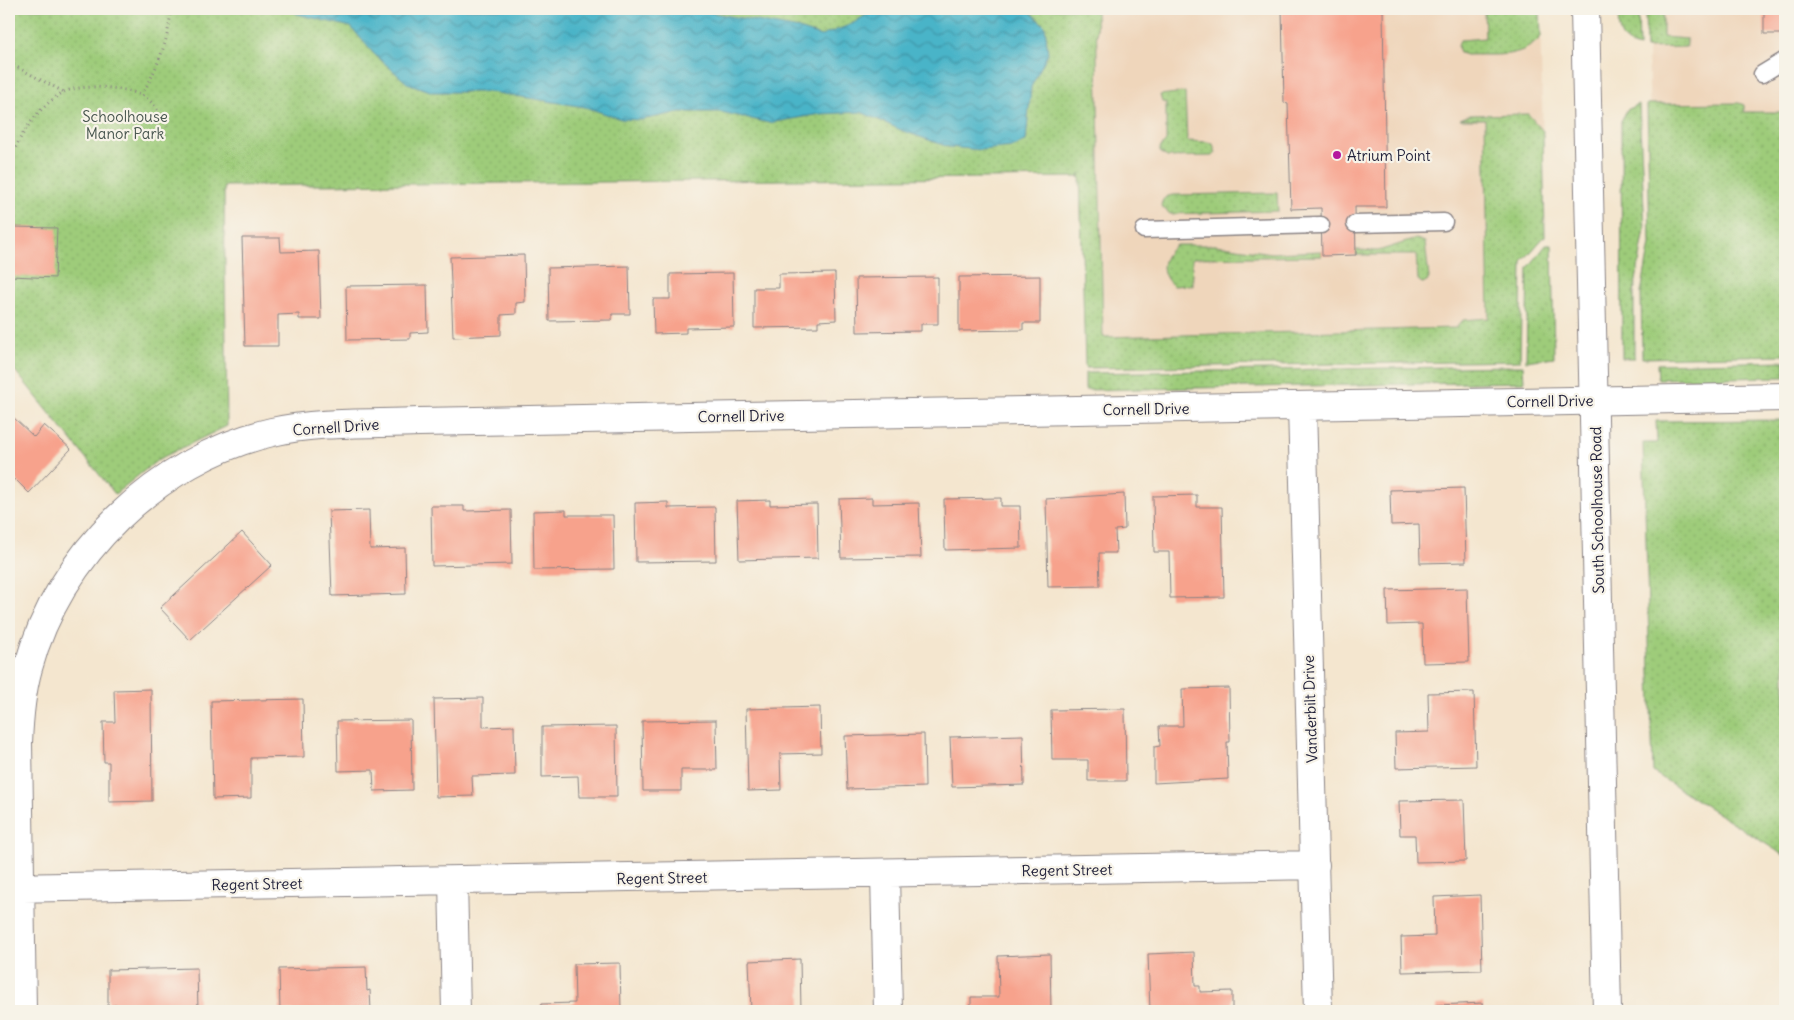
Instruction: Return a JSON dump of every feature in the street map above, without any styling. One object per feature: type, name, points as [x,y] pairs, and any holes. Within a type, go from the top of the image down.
[{"type":"street","name":"South Schoolhouse Road","points":[[1585,9],[1607,1011]]},
{"type":"street","name":"Cornell Drive","points":[[22,1011],[14,888],[18,743],[20,704],[28,668],[41,631],[60,594],[82,558],[114,521],[148,491],[184,466],[228,447],[272,432],[328,425],[1785,397]]},
{"type":"street","name":"Vanderbilt Drive","points":[[1302,406],[1318,1011]]},
{"type":"street","name":"Regent Street","points":[[14,888],[1315,866]]},
{"type":"street","points":[[885,874],[888,1011]]},
{"type":"street","points":[[453,881],[456,1011]]},
{"type":"lane","points":[[1762,74],[1785,60]]},
{"type":"lane","points":[[1355,224],[1444,222]]},
{"type":"lane","points":[[1144,230],[1321,225]]},
{"type":"path","points":[[142,95],[156,68],[166,40],[171,9]]},
{"type":"path","points":[[9,63],[64,92]]},
{"type":"path","points":[[9,161],[23,130],[43,108],[64,92],[90,87],[120,89],[142,95],[157,108],[167,127]]},
{"type":"shaded area","points":[[1076,9],[1540,9],[1545,236],[1522,262],[1520,361],[1085,368]]},
{"type":"shaded area","points":[[1647,9],[1785,9],[1785,270],[1654,273]]},
{"type":"green space","name":"Schoolhouse Manor Park","points":[[9,9],[1096,9],[1103,337],[1456,328],[1463,320],[1489,318],[1485,119],[1460,119],[1470,115],[1528,114],[1543,131],[1545,236],[1522,262],[1520,361],[1085,368],[1080,173],[1080,177],[224,186],[227,426],[159,459],[115,494],[9,363]]},
{"type":"green space","points":[[1484,9],[1540,9],[1541,37],[1533,44],[1515,53],[1466,55],[1460,53],[1458,46],[1460,40],[1485,38]]},
{"type":"green space","points":[[1618,9],[1638,9],[1639,47],[1626,41],[1620,33]]},
{"type":"green space","points":[[1645,9],[1663,9],[1663,37],[1687,39],[1686,47],[1646,48]]},
{"type":"green space","points":[[1185,92],[1187,141],[1213,144],[1216,153],[1213,156],[1167,157],[1160,152],[1160,148],[1166,141],[1166,103],[1162,102],[1160,95]]},
{"type":"green space","points":[[1739,103],[1744,105],[1744,112],[1785,112],[1785,355],[1642,358],[1641,293],[1650,244],[1647,104]]},
{"type":"green space","points":[[1639,104],[1645,229],[1634,292],[1634,358],[1622,358],[1621,121],[1627,110]]},
{"type":"green space","points":[[1277,193],[1278,211],[1170,214],[1161,206],[1165,198],[1173,195]]},
{"type":"green space","points":[[1416,239],[1425,242],[1429,278],[1427,282],[1422,283],[1418,280],[1416,255],[1356,255],[1356,250],[1378,251]]},
{"type":"green space","points":[[1176,245],[1216,245],[1272,253],[1322,251],[1322,256],[1192,258],[1193,285],[1173,286],[1165,275],[1163,265],[1167,254]]},
{"type":"green space","points":[[1546,245],[1552,245],[1554,357],[1526,361],[1528,268]]},
{"type":"green space","points":[[1785,361],[1785,377],[1658,379],[1657,364]]},
{"type":"green space","points":[[1523,366],[1524,382],[1085,390],[1085,373]]},
{"type":"green space","points":[[1785,420],[1785,856],[1653,772],[1643,443],[1657,443],[1656,421]]},
{"type":"water","points":[[290,9],[693,9],[799,29],[821,36],[852,24],[875,9],[1027,9],[1045,26],[1048,53],[1031,87],[1026,141],[1014,147],[981,150],[949,147],[903,131],[861,112],[820,114],[769,123],[721,112],[680,112],[641,120],[621,119],[585,107],[490,92],[433,92],[407,83],[374,54],[351,27],[297,14]]},
{"type":"building","name":"Atrium Point","points":[[1282,9],[1383,9],[1386,207],[1355,207],[1356,255],[1322,256],[1321,208],[1291,209],[1288,104],[1284,103]]},
{"type":"building","points":[[1764,9],[1785,9],[1785,34],[1764,34]]},
{"type":"building","points":[[13,227],[57,228],[55,278],[11,276]]},
{"type":"building","points":[[242,238],[280,238],[281,252],[319,251],[321,319],[299,319],[299,314],[278,315],[278,346],[245,346]]},
{"type":"building","points":[[524,255],[525,302],[516,303],[516,314],[501,315],[501,335],[453,337],[450,257]]},
{"type":"building","points":[[629,266],[630,314],[612,314],[612,320],[549,321],[548,268]]},
{"type":"building","points":[[733,273],[734,327],[686,328],[686,333],[654,334],[653,299],[670,299],[670,274]]},
{"type":"building","points":[[835,273],[836,320],[818,321],[818,327],[754,328],[754,288],[779,288],[779,274]]},
{"type":"building","points":[[1040,276],[1040,323],[1023,323],[1023,330],[959,331],[959,277]]},
{"type":"building","points":[[938,277],[938,324],[921,324],[921,331],[857,332],[856,278]]},
{"type":"building","points":[[427,285],[428,332],[410,333],[410,339],[347,340],[346,286]]},
{"type":"building","points":[[12,416],[34,437],[44,425],[71,449],[29,493],[15,479],[9,486],[9,419]]},
{"type":"building","points":[[1464,488],[1466,562],[1420,563],[1419,524],[1391,525],[1390,490]]},
{"type":"building","points":[[1124,494],[1125,529],[1115,530],[1116,553],[1099,553],[1100,586],[1048,587],[1046,499]]},
{"type":"building","points":[[1197,495],[1197,507],[1222,507],[1224,597],[1170,598],[1169,552],[1154,552],[1153,496]]},
{"type":"building","points":[[872,498],[872,504],[919,503],[921,557],[841,558],[839,499]]},
{"type":"building","points":[[1001,498],[1001,506],[1020,506],[1021,548],[945,550],[944,499]]},
{"type":"building","points":[[770,500],[770,505],[817,504],[818,558],[739,560],[737,501]]},
{"type":"building","points":[[668,502],[668,508],[715,507],[716,561],[636,562],[635,503]]},
{"type":"building","points":[[431,506],[464,506],[464,511],[511,510],[512,564],[432,566]]},
{"type":"building","points":[[369,510],[370,549],[405,548],[406,594],[332,596],[329,511]]},
{"type":"building","points":[[566,510],[566,515],[613,515],[614,569],[534,570],[533,511]]},
{"type":"building","points":[[242,532],[272,565],[190,640],[160,608]]},
{"type":"building","points":[[1467,588],[1469,662],[1423,663],[1422,624],[1388,625],[1387,590]]},
{"type":"building","points":[[1229,688],[1230,742],[1227,742],[1228,779],[1154,783],[1154,747],[1160,746],[1159,726],[1183,726],[1182,689]]},
{"type":"building","points":[[151,689],[152,801],[109,802],[109,762],[104,762],[103,722],[115,722],[114,690]]},
{"type":"building","points":[[1474,692],[1476,766],[1396,768],[1395,733],[1429,732],[1428,693]]},
{"type":"building","points":[[483,698],[483,727],[514,726],[515,775],[472,776],[473,796],[436,797],[434,699]]},
{"type":"building","points":[[303,699],[304,757],[251,758],[251,798],[213,799],[211,701]]},
{"type":"building","points":[[820,707],[821,753],[780,754],[781,790],[748,791],[746,709]]},
{"type":"building","points":[[1125,709],[1126,781],[1088,781],[1088,760],[1052,760],[1051,710]]},
{"type":"building","points":[[411,720],[412,790],[374,791],[373,770],[338,771],[337,721]]},
{"type":"building","points":[[716,720],[717,770],[681,770],[681,791],[643,791],[642,721]]},
{"type":"building","points":[[616,726],[617,797],[579,797],[578,776],[542,777],[542,727]]},
{"type":"building","points":[[924,734],[925,787],[847,789],[845,736]]},
{"type":"building","points":[[1023,735],[1024,785],[952,787],[950,737]]},
{"type":"building","points":[[1464,800],[1466,861],[1416,862],[1415,835],[1400,835],[1399,801]]},
{"type":"building","points":[[1480,895],[1482,970],[1402,972],[1401,937],[1435,936],[1434,897]]},
{"type":"building","points":[[1194,952],[1195,986],[1200,986],[1200,992],[1232,991],[1232,1011],[1150,1011],[1148,954]]},
{"type":"building","points":[[1050,954],[1051,1011],[971,1011],[971,997],[999,997],[998,956]]},
{"type":"building","points":[[800,959],[801,1011],[751,1011],[749,961]]},
{"type":"building","points":[[620,963],[621,1011],[541,1011],[541,1004],[575,1003],[574,964]]},
{"type":"building","points":[[366,967],[367,991],[370,990],[371,1011],[280,1011],[279,969]]},
{"type":"building","points":[[197,968],[198,1011],[116,1011],[116,1005],[108,1006],[108,970]]},
{"type":"building","points":[[1483,1003],[1483,1011],[1437,1011],[1436,1005]]},
{"type":"place","name":"Atrium Point","points":[[1337,155]]}]
